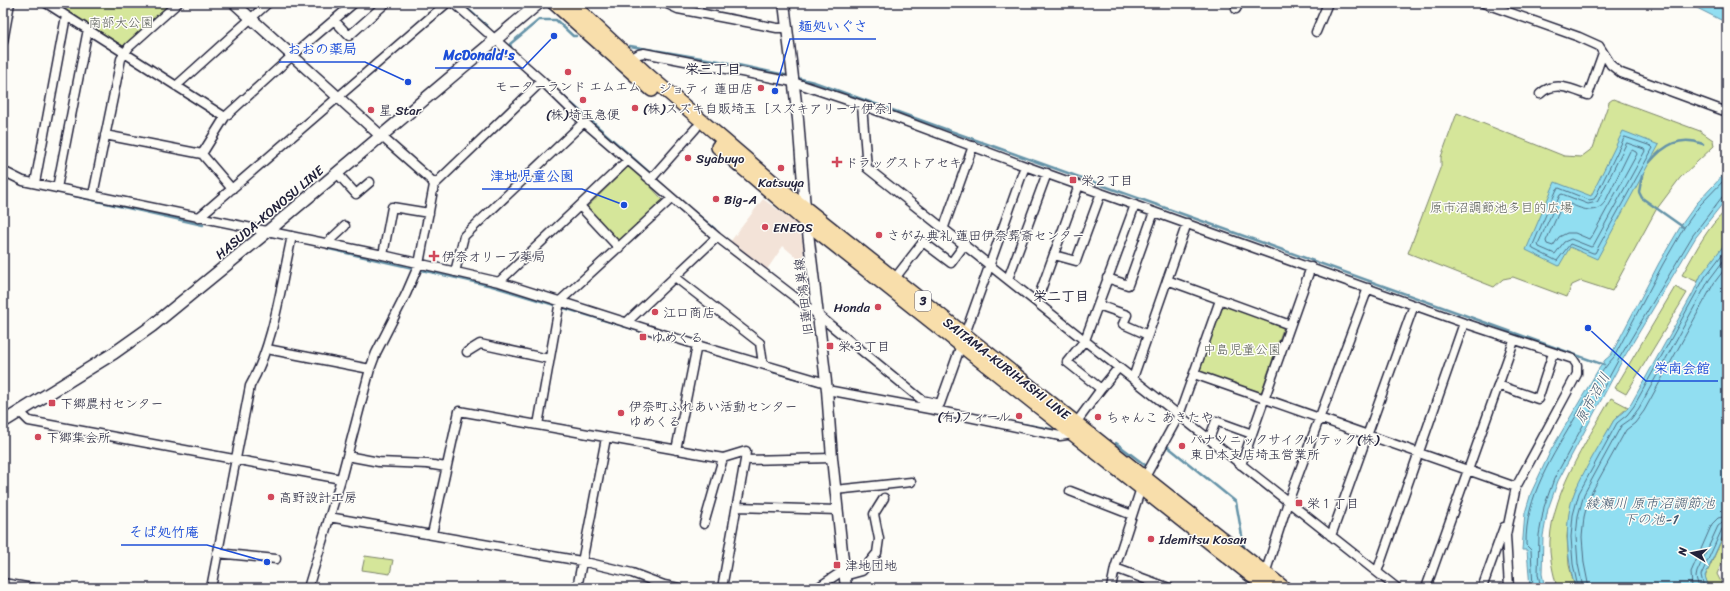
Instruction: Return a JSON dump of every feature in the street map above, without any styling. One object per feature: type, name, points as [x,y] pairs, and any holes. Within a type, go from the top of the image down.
[{"type":"main road","name":"HASUDA-KONOSU LINE","points":[[3,422],[20,413],[114,353],[152,326],[268,232],[539,3]]},
{"type":"main road","name":"SAITAMA-KURIHASHI LINE","points":[[554,3],[807,223],[891,282]]},
{"type":"main road","name":"SAITAMA-KURIHASHI LINE","points":[[571,3],[666,90],[891,282],[1076,429],[1147,475],[1263,583],[1284,588]]},
{"type":"street","points":[[3,42],[10,3]]},
{"type":"street","points":[[46,3],[225,117]]},
{"type":"street","points":[[93,196],[121,60],[124,53],[178,3]]},
{"type":"street","points":[[234,3],[431,180],[434,185]]},
{"type":"street","points":[[176,86],[268,3]]},
{"type":"street","points":[[202,154],[225,117],[293,55],[354,3]]},
{"type":"street","points":[[334,20],[349,36],[386,3]]},
{"type":"street","points":[[198,218],[337,96],[447,3]]},
{"type":"street","points":[[454,3],[671,199],[717,237],[818,315],[922,400],[932,406],[940,404],[964,341],[1025,166]]},
{"type":"street","points":[[665,3],[777,28],[787,28]]},
{"type":"street","name":"旧蓮田鴻巣線","points":[[784,3],[798,119],[805,208],[826,386],[835,490],[846,588]]},
{"type":"street","points":[[1316,32],[1328,3]]},
{"type":"street","points":[[1483,3],[1579,37],[1599,46],[1610,65],[1621,73],[1727,112]]},
{"type":"street","points":[[36,183],[66,16]]},
{"type":"street","points":[[57,188],[88,29]]},
{"type":"street","points":[[632,58],[638,54],[644,53],[792,77],[862,105],[1047,174],[1514,341],[1573,359],[1577,365],[1577,374],[1516,487],[1510,510],[1482,588]]},
{"type":"street","points":[[1540,94],[1545,90],[1561,86],[1588,95],[1603,53]]},
{"type":"street","points":[[308,588],[341,479],[370,369],[376,353],[406,294],[419,264],[434,185],[542,81]]},
{"type":"street","points":[[862,105],[867,168],[1037,301],[1397,588]]},
{"type":"street","points":[[455,272],[464,236],[584,122]]},
{"type":"street","points":[[650,180],[696,128]]},
{"type":"street","points":[[105,135],[202,154],[232,189]]},
{"type":"street","points":[[944,228],[973,146]]},
{"type":"street","points":[[499,282],[628,160]]},
{"type":"street","points":[[338,173],[356,194],[370,182]]},
{"type":"street","points":[[3,174],[23,181],[383,255],[499,282],[697,345],[763,364],[826,386],[932,406],[1060,436],[1076,429],[1101,389],[1119,367]]},
{"type":"street","points":[[1008,279],[1047,174]]},
{"type":"street","points":[[1037,301],[1079,185]]},
{"type":"street","points":[[1054,255],[1076,261],[1101,193]]},
{"type":"street","points":[[538,425],[560,301],[671,199]]},
{"type":"street","points":[[1101,389],[1067,362],[1085,340],[1135,205]]},
{"type":"street","points":[[580,206],[618,248]]},
{"type":"street","points":[[383,255],[392,207],[429,213]]},
{"type":"street","points":[[1107,278],[1128,285],[1154,212]]},
{"type":"street","points":[[1133,378],[1187,223]]},
{"type":"street","points":[[328,244],[329,240],[345,226]]},
{"type":"street","points":[[211,588],[250,386],[267,349],[292,236]]},
{"type":"street","points":[[628,322],[717,237]]},
{"type":"street","points":[[891,282],[923,242],[951,263],[965,244]]},
{"type":"street","points":[[1241,465],[1310,267]]},
{"type":"street","points":[[675,277],[760,343],[763,364]]},
{"type":"street","points":[[1167,280],[1290,325]]},
{"type":"street","points":[[1263,583],[1288,502],[1368,288]]},
{"type":"street","points":[[1111,588],[1115,568],[1147,475],[1179,415],[1220,300]]},
{"type":"street","points":[[1098,305],[1127,314],[1123,324],[1148,334]]},
{"type":"street","points":[[1331,536],[1414,305]]},
{"type":"street","points":[[1377,572],[1464,323]]},
{"type":"street","points":[[1426,588],[1514,341]]},
{"type":"street","points":[[467,352],[480,344],[549,359]]},
{"type":"street","points":[[676,450],[697,345]]},
{"type":"street","points":[[267,349],[370,369]]},
{"type":"street","points":[[1498,385],[1538,399],[1553,353]]},
{"type":"street","points":[[1194,374],[1516,487]]},
{"type":"street","points":[[432,534],[459,411],[723,458],[746,451],[722,588]]},
{"type":"street","points":[[20,413],[29,421],[341,479]]},
{"type":"street","points":[[1209,439],[1216,421],[1252,434]]},
{"type":"street","points":[[576,588],[606,438]]},
{"type":"street","points":[[347,456],[379,462],[427,464],[446,467]]},
{"type":"street","points":[[704,524],[723,458]]},
{"type":"street","points":[[745,460],[832,458]]},
{"type":"street","points":[[835,490],[911,482]]},
{"type":"street","points":[[1070,491],[1132,515]]},
{"type":"street","points":[[816,588],[844,573],[862,571],[878,554],[879,539],[874,514],[884,498]]},
{"type":"street","points":[[737,507],[837,510]]},
{"type":"street","points":[[1509,588],[1506,535],[1510,510]]},
{"type":"street","points":[[329,517],[582,561],[632,573],[664,585],[679,588]]},
{"type":"street","points":[[217,552],[276,559]]},
{"type":"street","points":[[1115,568],[1169,588]]},
{"type":"street","points":[[3,583],[33,588]]},
{"type":"shaded area","points":[[763,199],[795,222],[802,238],[805,265],[783,246],[766,271],[730,242]]},
{"type":"green space","name":"南部大公園","points":[[55,3],[171,3],[123,46]]},
{"type":"green space","name":"原市沼調節池多目的広場","points":[[1613,99],[1700,131],[1713,140],[1714,146],[1680,178],[1656,210],[1612,291],[1581,281],[1572,285],[1567,297],[1513,277],[1503,279],[1494,287],[1408,253],[1441,166],[1441,157],[1457,113],[1564,156],[1581,157],[1593,148],[1609,102]]},
{"type":"green space","points":[[630,165],[664,201],[619,245],[584,210]]},
{"type":"green space","points":[[1727,210],[1727,241],[1698,282],[1682,275],[1707,232]]},
{"type":"green space","points":[[1675,287],[1687,293],[1626,394],[1615,388]]},
{"type":"green space","name":"中島児童公園","points":[[1223,304],[1284,326],[1261,393],[1199,372]]},
{"type":"green space","points":[[1611,398],[1628,407],[1614,420],[1575,491],[1569,515],[1567,537],[1569,565],[1575,588],[1557,588],[1550,552],[1551,532],[1555,512],[1561,492],[1570,472]]},
{"type":"green space","points":[[1727,528],[1727,550],[1717,574],[1724,588],[1709,588],[1705,577]]},
{"type":"green space","points":[[365,556],[393,560],[390,574],[362,570]]},
{"type":"water","points":[[1687,3],[1714,3],[1727,9],[1727,23]]},
{"type":"water","points":[[1623,131],[1659,145],[1597,259],[1570,247],[1559,266],[1526,250],[1555,182],[1591,196]]},
{"type":"water","name":"原市沼川","points":[[1727,171],[1727,198],[1696,237],[1623,359],[1558,481],[1548,509],[1543,536],[1542,574],[1545,588],[1530,588],[1527,550],[1522,550],[1525,513],[1531,493],[1551,450],[1598,370],[1605,360],[1611,355],[1659,263],[1682,224],[1697,203]]},
{"type":"water","name":"綾瀬川 原市沼調節池 下の池-1","points":[[1727,241],[1727,527],[1705,576],[1709,588],[1575,588],[1568,552],[1568,527],[1571,503],[1575,491],[1614,420],[1631,404],[1693,293],[1701,275]]},
{"type":"waterway","points":[[461,3],[488,27]]},
{"type":"waterway","points":[[512,50],[510,44],[539,20],[556,20],[573,36],[576,36]]},
{"type":"waterway","points":[[630,46],[719,61],[790,76]]},
{"type":"waterway","name":"原市沼川","points":[[797,78],[814,82],[1604,365]]},
{"type":"waterway","points":[[554,88],[651,174]]},
{"type":"waterway","points":[[1649,163],[1661,151],[1673,143],[1680,141],[1695,141],[1703,144]]},
{"type":"waterway","points":[[1642,176],[1639,192],[1642,198],[1683,227]]},
{"type":"waterway","points":[[655,178],[665,187]]},
{"type":"waterway","points":[[66,194],[203,225]]},
{"type":"waterway","points":[[693,211],[715,229]]},
{"type":"waterway","points":[[329,249],[492,286],[643,332]]},
{"type":"waterway","points":[[770,371],[823,386]]},
{"type":"waterway","points":[[1017,423],[1061,431]]},
{"type":"waterway","points":[[1116,443],[1149,468]]},
{"type":"waterway","points":[[1161,456],[1167,446],[1236,502],[1244,547]]},
{"type":"waterway","points":[[1106,469],[1118,478]]},
{"type":"waterway","points":[[1250,581],[1252,588]]},
{"type":"place","name":"McDonald's","points":[[554,36]]},
{"type":"place","name":"モーターランド エムエム","points":[[568,72]]},
{"type":"place","name":"おおの薬局","points":[[408,82]]},
{"type":"place","name":"ジョティ 蓮田店","points":[[761,88]]},
{"type":"place","name":"麺処いぐさ","points":[[775,91]]},
{"type":"place","name":"(株)埼玉急便","points":[[583,100]]},
{"type":"place","name":"(株)スズキ自販埼玉［スズキアリーナ伊奈］","points":[[635,108]]},
{"type":"place","name":"星 Star","points":[[371,110]]},
{"type":"place","name":"Syabuyo","points":[[688,158]]},
{"type":"place","name":"ドラッグストアセキ","points":[[837,162]]},
{"type":"place","name":"Katsuya","points":[[781,168]]},
{"type":"place","name":"栄２丁目","points":[[1073,180]]},
{"type":"place","name":"Big-A","points":[[716,199]]},
{"type":"place","name":"津地児童公園","points":[[624,205]]},
{"type":"place","name":"ENEOS","points":[[765,227]]},
{"type":"place","name":"さがみ典礼 蓮田伊奈葬斎センター","points":[[879,235]]},
{"type":"place","name":"伊奈オリーブ薬局","points":[[434,256]]},
{"type":"place","name":"Honda","points":[[878,307]]},
{"type":"place","name":"江口商店","points":[[655,312]]},
{"type":"place","name":"栄南会館","points":[[1588,328]]},
{"type":"place","name":"ゆめくる","points":[[643,337]]},
{"type":"place","name":"栄３丁目","points":[[830,346]]},
{"type":"place","name":"下郷農村センター","points":[[52,403]]},
{"type":"place","name":"伊奈町ふれあい活動センター ゆめくる","points":[[621,413]]},
{"type":"place","name":"(有)フィール","points":[[1019,416]]},
{"type":"place","name":"ちゃんこ あきたや","points":[[1098,417]]},
{"type":"place","name":"下郷集会所","points":[[38,437]]},
{"type":"place","name":"パナソニックサイクルテック(株) 東日本支店埼玉営業所","points":[[1182,446]]},
{"type":"place","name":"高野設計工房","points":[[271,497]]},
{"type":"place","name":"栄１丁目","points":[[1299,503]]},
{"type":"place","name":"Idemitsu Kosan","points":[[1151,539]]},
{"type":"place","name":"そば処竹庵","points":[[267,562]]},
{"type":"place","name":"津地団地","points":[[837,565]]},
{"type":"district","name":"栄三丁目","points":[[713,69]]},
{"type":"district","name":"栄二丁目","points":[[1061,296]]}]
